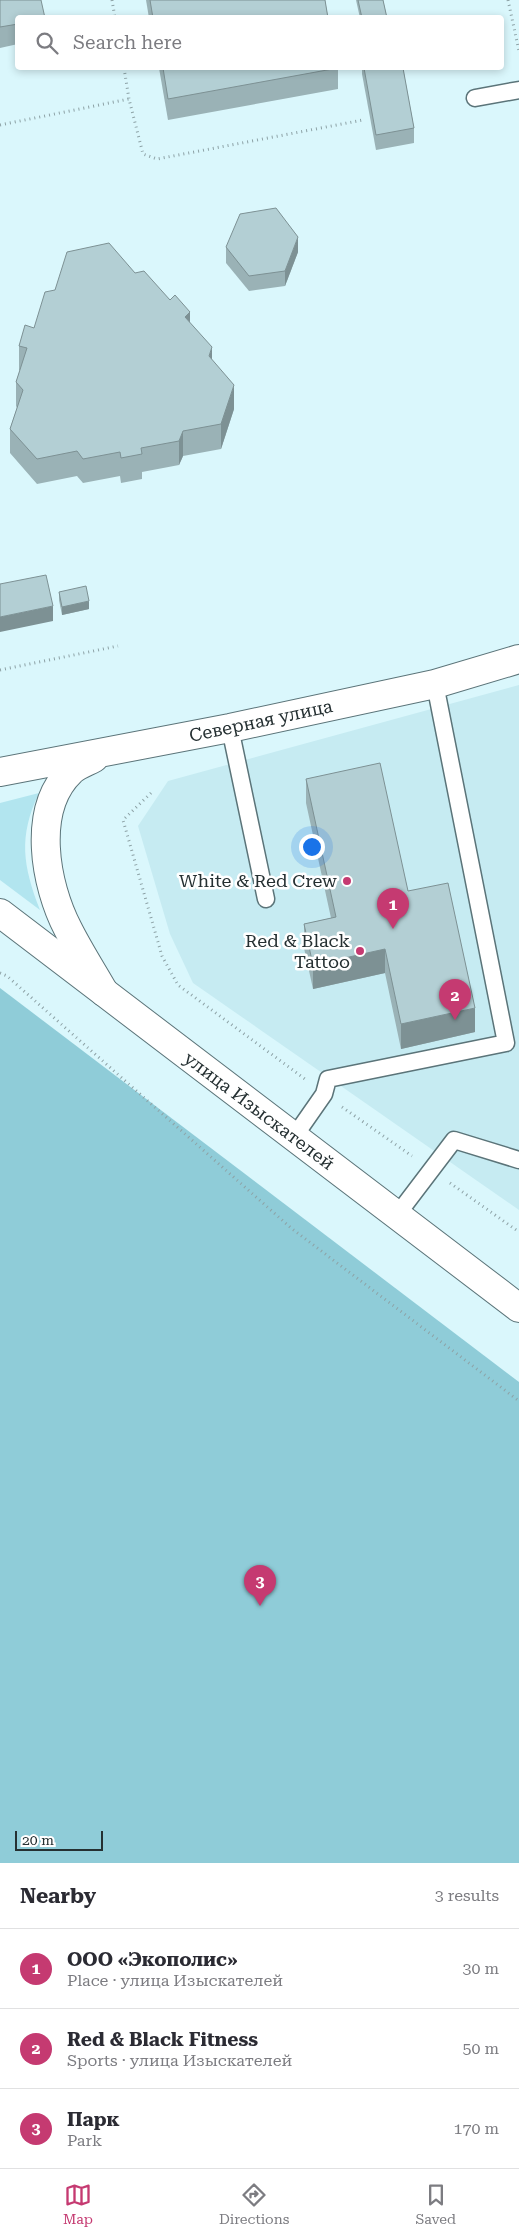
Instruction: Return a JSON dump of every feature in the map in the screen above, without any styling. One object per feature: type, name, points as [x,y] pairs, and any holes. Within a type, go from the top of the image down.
[{"type":"street","name":"Северная улица","points":[[0,772],[230,728],[435,684],[519,659]]},
{"type":"street","points":[[103,753],[72,770],[56,789],[46,817],[46,850],[52,888],[67,928],[104,992]]},
{"type":"street","name":"улица Изыскателей","points":[[0,913],[519,1308]]},
{"type":"lane","points":[[475,98],[519,90]]},
{"type":"lane","points":[[294,1137],[324,1094],[328,1079],[506,1043],[435,684]]},
{"type":"lane","points":[[230,728],[266,899]]},
{"type":"lane","points":[[397,1215],[454,1140],[519,1160]]},
{"type":"path","points":[[112,0],[114,15]]},
{"type":"path","points":[[508,0],[519,51]]},
{"type":"path","points":[[124,70],[129,99],[143,154],[157,158],[363,120]]},
{"type":"path","points":[[0,125],[129,99]]},
{"type":"path","points":[[0,670],[118,646]]},
{"type":"path","points":[[151,793],[123,820],[162,956],[178,985],[324,1094],[519,1232]]},
{"type":"path","points":[[0,972],[7,976],[291,1228],[519,1401]]},
{"type":"shaded area","points":[[519,685],[519,1210],[193,983],[170,934],[138,826],[168,781]]},
{"type":"shaded area","points":[[39,793],[28,824],[25,852],[30,879],[40,910],[0,880],[0,803]]},
{"type":"shaded area","points":[[0,988],[519,1382],[519,1863],[0,1863]]},
{"type":"building","points":[[0,0],[41,0],[44,15],[15,15],[15,24],[0,27]]},
{"type":"building","points":[[150,0],[325,0],[328,15],[152,15]]},
{"type":"building","points":[[358,0],[383,0],[386,15],[361,15]]},
{"type":"building","points":[[163,70],[327,70],[168,99]]},
{"type":"building","points":[[364,70],[403,70],[414,128],[376,135]]},
{"type":"building","points":[[276,208],[298,237],[285,271],[249,276],[226,247],[240,214]]},
{"type":"building","points":[[109,243],[135,273],[144,271],[170,300],[175,295],[190,312],[185,317],[212,347],[209,356],[234,385],[221,424],[183,431],[179,441],[141,448],[142,454],[121,458],[120,452],[83,459],[77,451],[37,459],[10,429],[23,390],[16,382],[27,348],[19,346],[25,325],[34,328],[45,292],[55,290],[67,252]]},
{"type":"building","points":[[46,575],[53,606],[0,617],[0,584]]},
{"type":"building","points":[[86,586],[89,601],[62,607],[59,592]]},
{"type":"building","points":[[380,763],[408,891],[448,883],[475,1008],[401,1024],[385,949],[313,965],[304,924],[336,917],[306,779]]},
{"type":"place","name":"White & Red Crew","points":[[347,881]]},
{"type":"place","name":"ООО «Экополис»","points":[[393,929]]},
{"type":"place","name":"Red & Black Tattoo","points":[[360,951]]},
{"type":"place","name":"Red & Black Fitness","points":[[455,1020]]},
{"type":"place","name":"Парк","points":[[260,1606]]}]
